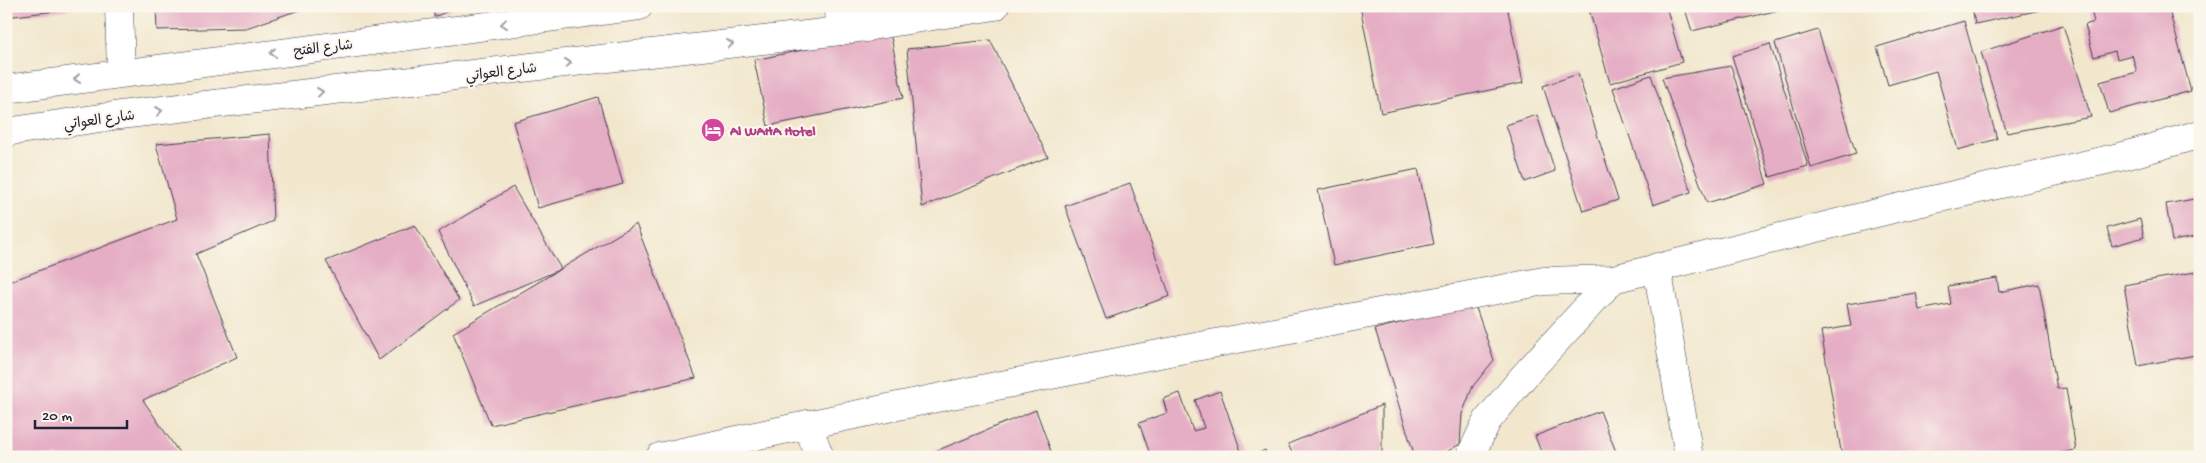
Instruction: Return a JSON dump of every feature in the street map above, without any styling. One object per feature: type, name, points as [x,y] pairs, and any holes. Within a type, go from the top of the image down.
[{"type":"street","points":[[119,6],[121,73]]},
{"type":"street","name":"شارع الفتح","points":[[6,89],[639,6]]},
{"type":"street","name":"شارع العواتي","points":[[6,132],[120,115],[853,18],[995,6]]},
{"type":"street","points":[[660,457],[807,424],[1544,281],[1613,278],[1900,207],[2128,155],[2200,134]]},
{"type":"street","points":[[1657,267],[1689,457]]},
{"type":"street","points":[[1470,457],[1487,421],[1524,376],[1613,278]]},
{"type":"street","points":[[807,424],[820,457]]},
{"type":"building","points":[[6,6],[88,6],[88,7],[6,17]]},
{"type":"building","points":[[156,6],[308,7],[246,28],[157,30]]},
{"type":"building","points":[[434,6],[460,6],[434,17]]},
{"type":"building","points":[[1360,6],[1507,6],[1523,83],[1381,113]]},
{"type":"building","points":[[1588,6],[1666,6],[1682,62],[1610,83]]},
{"type":"building","points":[[1684,6],[1791,6],[1791,7],[1692,31]]},
{"type":"building","points":[[1972,6],[2050,6],[2050,8],[1975,24]]},
{"type":"building","points":[[2090,6],[2168,6],[2191,91],[2109,113],[2100,82],[2137,72],[2132,55],[2117,59],[2115,51],[2094,57],[2085,25],[2094,22]]},
{"type":"building","points":[[1964,21],[1997,139],[1958,150],[1936,71],[1888,85],[1877,47]]},
{"type":"building","points":[[2063,25],[2091,117],[2007,133],[1981,52]]},
{"type":"building","points":[[1818,30],[1856,154],[1811,168],[1775,43]]},
{"type":"building","points":[[890,32],[903,98],[768,126],[754,60]]},
{"type":"building","points":[[990,40],[1048,157],[922,207],[907,49]]},
{"type":"building","points":[[1770,44],[1808,166],[1770,177],[1732,56]]},
{"type":"building","points":[[1731,66],[1767,184],[1707,203],[1662,78]]},
{"type":"building","points":[[1578,74],[1618,200],[1583,211],[1543,86]]},
{"type":"building","points":[[1651,75],[1691,192],[1653,205],[1613,88]]},
{"type":"building","points":[[598,97],[623,184],[538,208],[513,122]]},
{"type":"building","points":[[1537,115],[1555,171],[1525,182],[1506,125]]},
{"type":"building","points":[[270,134],[273,221],[196,254],[237,357],[143,400],[182,457],[6,457],[6,283],[177,219],[156,144]]},
{"type":"building","points":[[1418,169],[1434,244],[1334,265],[1318,190]]},
{"type":"building","points":[[1130,183],[1170,296],[1106,319],[1065,206]]},
{"type":"building","points":[[513,187],[561,269],[474,306],[438,232]]},
{"type":"building","points":[[2200,198],[2200,236],[2172,241],[2166,204]]},
{"type":"building","points":[[2140,219],[2144,237],[2112,246],[2107,228]]},
{"type":"building","points":[[636,224],[696,378],[491,425],[453,333]]},
{"type":"building","points":[[415,225],[459,300],[379,360],[326,261]]},
{"type":"building","points":[[2200,271],[2200,354],[2138,366],[2124,285]]},
{"type":"building","points":[[1997,278],[1999,292],[2039,284],[2057,389],[2066,388],[2076,450],[2037,457],[1842,457],[1821,331],[1851,326],[1847,304],[1916,293],[1919,310],[1951,304],[1948,286]]},
{"type":"building","points":[[1475,305],[1494,360],[1473,386],[1462,414],[1460,444],[1438,457],[1415,457],[1375,329]]},
{"type":"building","points":[[1220,391],[1243,457],[1151,457],[1139,423],[1167,413],[1163,399],[1180,393],[1193,431],[1204,428],[1195,400]]},
{"type":"building","points":[[1382,405],[1382,457],[1294,457],[1288,444]]},
{"type":"building","points":[[1036,410],[1053,457],[921,457]]},
{"type":"building","points":[[1600,411],[1618,457],[1543,457],[1535,436]]},
{"type":"building","points":[[1265,450],[1268,457],[1251,457]]},
{"type":"place","name":"Al WAHA Hotel","points":[[713,130]]}]
